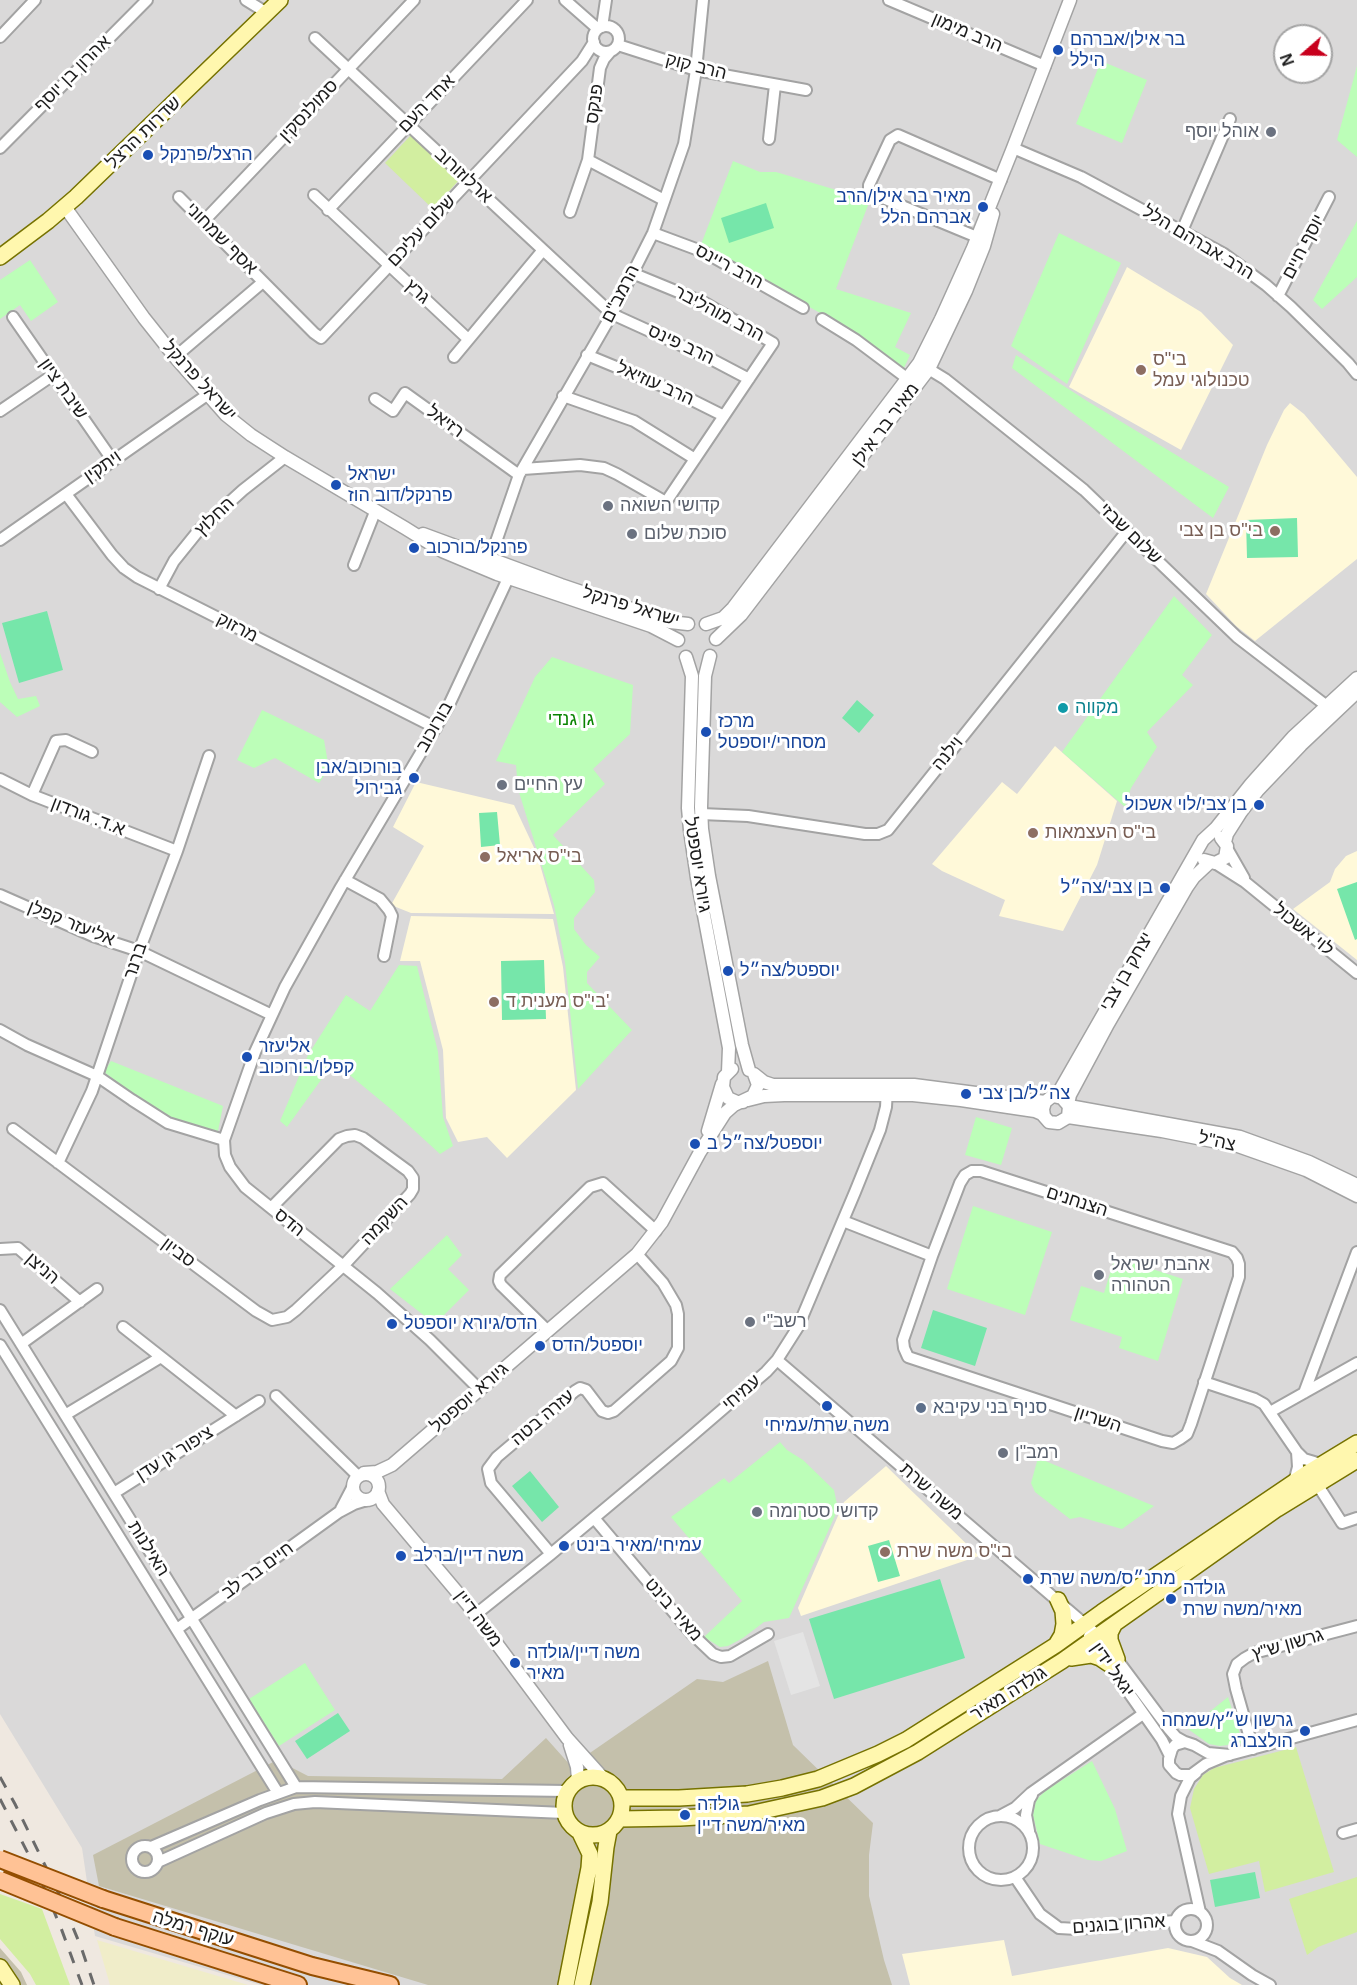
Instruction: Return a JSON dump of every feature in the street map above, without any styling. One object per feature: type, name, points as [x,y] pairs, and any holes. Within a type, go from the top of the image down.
[{"type":"main road","name":"שדרות הרצל","points":[[0,258],[64,207],[129,147],[264,7],[280,0]]},
{"type":"main road","name":"גולדה מאיר","points":[[621,1798],[679,1798],[747,1794],[782,1788],[819,1779],[906,1740],[1056,1645],[1293,1482],[1357,1443]]},
{"type":"main road","name":"גולדה מאיר","points":[[614,1825],[748,1814],[822,1798],[854,1786],[902,1761],[1062,1661],[1277,1509],[1357,1460]]},
{"type":"main road","points":[[1056,1645],[1062,1635],[1064,1624],[1063,1611],[1058,1600]]},
{"type":"main road","points":[[1062,1661],[1078,1655],[1091,1654],[1113,1662],[1110,1633],[1114,1625]]},
{"type":"main road","points":[[566,1985],[590,1854],[580,1833],[567,1821],[563,1806],[572,1786],[594,1776],[603,1778],[617,1790],[622,1805],[606,1847],[600,1902],[582,1985]]},
{"type":"main road","points":[[580,1833],[596,1836],[614,1825]]},
{"type":"main road","name":"עוקף רמלה","points":[[0,1859],[103,1899],[312,1966],[390,1985]]},
{"type":"main road","name":"עוקף רמלה","points":[[0,1880],[115,1927],[298,1985]]},
{"type":"main road","points":[[0,1967],[12,1985]]},
{"type":"street","points":[[0,37],[35,0]]},
{"type":"street","name":"אהרון בן יוסף","points":[[0,148],[147,0]]},
{"type":"street","points":[[246,0],[264,7]]},
{"type":"street","name":"סמולנסקין","points":[[204,222],[414,0]]},
{"type":"street","name":"אחד העם","points":[[328,210],[527,0]]},
{"type":"street","points":[[565,0],[600,28],[611,27],[617,32],[620,40],[614,48],[602,51],[598,49],[593,38],[600,28],[605,3]]},
{"type":"street","name":"הרמב\"ם","points":[[489,564],[521,472],[612,314],[653,232],[684,144],[696,70],[703,0]]},
{"type":"street","name":"הרב מימון","points":[[889,0],[1045,66]]},
{"type":"street","name":"מאיר בר אילן","points":[[706,624],[723,618],[733,608],[908,379],[924,366],[1001,180],[1070,0]]},
{"type":"street","points":[[582,15],[598,11],[605,3]]},
{"type":"street","name":"ארלוזורוב","points":[[315,38],[612,314]]},
{"type":"street","name":"שלום עליכם","points":[[321,338],[582,61],[594,42]]},
{"type":"street","name":"הרב קוק","points":[[614,48],[696,70],[806,90]]},
{"type":"street","name":"פנקס","points":[[570,212],[588,160],[600,68],[604,59],[614,48]]},
{"type":"street","points":[[769,139],[775,86]]},
{"type":"street","points":[[1182,231],[1230,119]]},
{"type":"street","points":[[977,237],[873,194],[869,190],[869,185],[890,140],[898,135],[1001,180]]},
{"type":"street","name":"הרב אברהם הלל","points":[[1013,148],[1081,177],[1224,254],[1278,296],[1323,337],[1357,374]]},
{"type":"street","points":[[588,160],[664,200]]},
{"type":"street","name":"מאיר בר אילן","points":[[716,639],[741,615],[924,366],[952,323],[984,246],[1001,180]]},
{"type":"street","name":"גרץ","points":[[314,195],[468,339]]},
{"type":"street","name":"אסף שמחוני","points":[[179,196],[321,338]]},
{"type":"street","name":"יוסף חיים","points":[[1278,296],[1329,197]]},
{"type":"street","name":"ישראל פרנקל","points":[[64,207],[144,318],[207,395],[226,415],[285,457],[442,551],[489,564],[651,626],[678,640]]},
{"type":"street","name":"הרב ריינס","points":[[653,232],[704,252],[802,308]]},
{"type":"street","points":[[454,357],[543,250]]},
{"type":"street","name":"הרב מוהליבר","points":[[632,273],[705,303],[773,343],[749,379]]},
{"type":"street","name":"אסף שמחוני","points":[[175,357],[263,282]]},
{"type":"street","name":"הרב פינס","points":[[612,314],[749,379]]},
{"type":"street","name":"שיבת ציון","points":[[13,316],[113,461]]},
{"type":"street","points":[[822,319],[856,340],[908,379]]},
{"type":"street","name":"הרב עוזיאל","points":[[587,355],[672,390],[722,415]]},
{"type":"street","name":"שלום שבזי","points":[[924,366],[945,379],[1084,490],[1237,637],[1331,709]]},
{"type":"street","points":[[0,411],[53,375]]},
{"type":"street","points":[[521,472],[580,465],[604,468],[666,502],[722,415],[749,379]]},
{"type":"street","name":"רזיאל","points":[[375,399],[393,411],[405,393],[521,472]]},
{"type":"street","name":"ויתקין","points":[[0,540],[207,395]]},
{"type":"street","points":[[563,396],[634,421],[695,459]]},
{"type":"street","name":"החלוץ","points":[[159,589],[174,561],[199,530],[243,490],[285,457]]},
{"type":"street","name":"מרזוק","points":[[66,494],[124,568],[159,589],[436,728]]},
{"type":"street","points":[[354,565],[375,512]]},
{"type":"street","name":"וילנה","points":[[701,814],[748,816],[865,834],[888,831],[1127,531]]},
{"type":"street","name":"ישראל פרנקל","points":[[511,573],[670,622],[688,624]]},
{"type":"street","name":"בורוכוב","points":[[224,1140],[255,1053],[272,1015],[345,880],[448,707],[511,573]]},
{"type":"street","points":[[694,622],[706,624],[715,633],[716,639],[716,645],[710,656],[699,660],[686,657],[678,640],[688,624],[694,622]]},
{"type":"street","name":"גיורא יוספטל","points":[[710,656],[705,676],[701,814],[709,876],[742,1045],[751,1072]]},
{"type":"street","name":"גיורא יוספטל","points":[[686,657],[692,676],[688,808],[690,830],[729,1048],[725,1077],[700,1152]]},
{"type":"street","points":[[1357,678],[1331,709],[1301,745],[1258,790],[1241,812],[1227,834],[1222,860],[1212,863],[1203,858],[1200,846],[1203,840],[1209,836],[1268,764],[1331,709],[1357,692]]},
{"type":"street","points":[[32,795],[56,741],[66,740],[92,752]]},
{"type":"street","name":"ברנר","points":[[58,1163],[98,1076],[139,951],[177,851],[209,756]]},
{"type":"street","name":"א.ד. גורדון","points":[[0,778],[32,795],[177,851]]},
{"type":"street","points":[[1209,836],[1218,836],[1226,846]]},
{"type":"street","name":"יצחק בן צבי","points":[[1049,1099],[1060,1090],[1200,846]]},
{"type":"street","name":"לוי אשכול","points":[[1226,846],[1250,886]]},
{"type":"street","name":"לוי אשכול","points":[[1212,863],[1250,886],[1357,973]]},
{"type":"street","name":"יצחק בן צבי","points":[[1068,1109],[1070,1095],[1108,1024],[1187,887],[1194,877],[1212,863]]},
{"type":"street","points":[[345,880],[380,899],[389,910],[392,916],[384,956]]},
{"type":"street","name":"אליעזר קפלן","points":[[0,895],[93,936],[139,951],[272,1015]]},
{"type":"street","points":[[0,1030],[37,1050],[98,1076],[168,1123],[224,1140]]},
{"type":"street","points":[[739,1067],[751,1072],[764,1082],[784,1086],[962,1090],[1049,1099],[1062,1098],[1068,1109],[1062,1122],[1053,1123],[1035,1111],[887,1089],[764,1096],[737,1102],[728,1098],[723,1087],[725,1077],[739,1067]]},
{"type":"street","points":[[746,1101],[756,1091],[757,1079],[751,1072]]},
{"type":"street","name":"עמיחי","points":[[475,1615],[747,1390],[777,1360],[798,1327],[880,1130],[887,1089]]},
{"type":"street","points":[[1044,1116],[1043,1109],[1049,1099]]},
{"type":"street","name":"גיורא יוספטל","points":[[361,1475],[377,1472],[392,1465],[637,1254],[656,1231],[700,1152],[725,1113],[734,1105],[746,1101]]},
{"type":"street","name":"צה\"ל","points":[[1068,1109],[1240,1137],[1310,1162],[1357,1185]]},
{"type":"street","name":"צה\"ל","points":[[1068,1109],[1238,1146],[1306,1170],[1357,1196]]},
{"type":"street","name":"סביון","points":[[13,1129],[246,1304],[272,1320],[287,1317],[343,1266]]},
{"type":"street","name":"השקמה","points":[[271,1208],[339,1139],[346,1136],[355,1135],[363,1138],[408,1171],[413,1178],[413,1190],[343,1266]]},
{"type":"street","name":"הדס","points":[[224,1140],[225,1155],[236,1177],[377,1293],[430,1340],[480,1390]]},
{"type":"street","name":"הצנחנים","points":[[932,1256],[960,1184],[965,1175],[972,1171],[981,1171],[1232,1252],[1239,1264],[1239,1276],[1204,1382]]},
{"type":"street","points":[[548,1331],[501,1285],[500,1275],[590,1187],[603,1183],[656,1231]]},
{"type":"street","points":[[843,1221],[932,1256]]},
{"type":"street","name":"הניצן","points":[[0,1249],[18,1248],[80,1302]]},
{"type":"street","points":[[1304,1393],[1357,1252]]},
{"type":"street","name":"עזרה בטה","points":[[551,1554],[491,1483],[488,1469],[497,1457],[575,1390],[580,1388],[586,1390],[602,1411],[608,1413],[671,1361],[678,1348],[676,1305],[663,1283],[637,1254]]},
{"type":"street","name":"השריון","points":[[932,1256],[903,1340],[908,1357],[914,1360],[1173,1443],[1187,1434],[1204,1382]]},
{"type":"street","points":[[21,1344],[97,1289]]},
{"type":"street","name":"האילנות","points":[[0,1310],[296,1787]]},
{"type":"street","name":"ציפור גן עדן","points":[[123,1327],[237,1416]]},
{"type":"street","name":"האילנות","points":[[0,1345],[278,1792]]},
{"type":"street","points":[[65,1415],[161,1357]]},
{"type":"street","name":"משה שרת","points":[[777,1360],[1058,1600],[1084,1625]]},
{"type":"street","points":[[1270,1412],[1357,1363]]},
{"type":"street","points":[[1204,1382],[1264,1404],[1297,1452],[1304,1459],[1321,1464]]},
{"type":"street","points":[[276,1396],[361,1475],[372,1475],[376,1496],[356,1496],[352,1488],[353,1483],[361,1475]]},
{"type":"street","name":"ציפור גן עדן","points":[[114,1493],[260,1401]]},
{"type":"street","points":[[1293,1482],[1298,1467],[1297,1452]]},
{"type":"street","name":"גיורא יוספטל","points":[[376,1496],[392,1465]]},
{"type":"street","points":[[1317,1484],[1342,1523],[1357,1518]]},
{"type":"street","name":"חיים בר לב","points":[[339,1512],[352,1488]]},
{"type":"street","name":"חיים בר לב","points":[[177,1629],[193,1620],[339,1512],[376,1496]]},
{"type":"street","name":"משה דיין","points":[[376,1496],[475,1615],[567,1738],[603,1778]]},
{"type":"street","name":"מאיר בינט","points":[[594,1518],[692,1634],[713,1654],[721,1657],[730,1656],[768,1634]]},
{"type":"street","name":"יגאל ידין","points":[[1084,1625],[1168,1729],[1185,1742]]},
{"type":"street","name":"גרשון ש\"ץ","points":[[1253,1749],[1233,1674],[1237,1664],[1254,1653],[1357,1626]]},
{"type":"street","name":"יגאל ידין","points":[[1113,1662],[1143,1714],[1170,1754]]},
{"type":"street","points":[[222,1701],[237,1691]]},
{"type":"street","points":[[1036,1789],[1029,1800],[1026,1815],[1033,1849],[1026,1869],[1015,1877],[991,1879],[978,1870],[970,1856],[970,1838],[982,1822],[1015,1808],[1036,1789],[1143,1714]]},
{"type":"street","points":[[1218,1951],[1200,1912],[1178,1814],[1181,1796],[1190,1778],[1215,1760],[1357,1720]]},
{"type":"street","name":"משה דיין","points":[[567,1738],[577,1767],[572,1786]]},
{"type":"street","points":[[1181,1796],[1179,1783],[1169,1765],[1170,1754],[1176,1745],[1185,1742],[1208,1753],[1230,1755]]},
{"type":"street","points":[[1198,1748],[1202,1758],[1198,1771]]},
{"type":"street","points":[[1172,1769],[1186,1776],[1198,1771]]},
{"type":"street","points":[[564,1813],[315,1802],[294,1804],[266,1813],[158,1862],[153,1869],[146,1872],[137,1869],[133,1862],[135,1850],[142,1846],[151,1846],[278,1792],[296,1787],[572,1786]]},
{"type":"street","points":[[1000,1816],[1017,1820],[1029,1833]]},
{"type":"street","points":[[1343,1833],[1357,1829]]},
{"type":"street","points":[[151,1846],[157,1853],[158,1862]]},
{"type":"street","name":"אהרון בוגנים","points":[[1015,1877],[1040,1914],[1059,1928],[1077,1929],[1175,1921]]},
{"type":"street","points":[[1184,1911],[1195,1886]]},
{"type":"street","points":[[1200,1912],[1189,1909],[1177,1917],[1175,1926],[1179,1936],[1218,1951],[1270,1985]]},
{"type":"street","points":[[1192,1941],[1201,1937],[1206,1928]]},
{"type":"shaded area","points":[[0,0],[1357,0],[1357,1985],[261,1985],[95,1936],[82,1848],[0,1714]]},
{"type":"shaded area","points":[[1127,267],[1201,312],[1233,345],[1181,450],[1069,387]]},
{"type":"shaded area","points":[[1290,403],[1304,414],[1357,477],[1357,559],[1255,641],[1236,626],[1206,594],[1267,445],[1284,410]]},
{"type":"shaded area","name":"בי\"ס העצמאות","points":[[1055,746],[1117,801],[1097,865],[1063,931],[999,916],[1005,900],[942,871],[932,864],[1002,782],[1017,794]]},
{"type":"shaded area","points":[[416,782],[514,805],[537,854],[554,914],[411,913],[391,905],[424,846],[393,827]]},
{"type":"shaded area","points":[[1357,851],[1357,960],[1293,909],[1330,882],[1335,869],[1346,856]]},
{"type":"shaded area","points":[[411,916],[553,919],[563,967],[576,1090],[507,1158],[487,1137],[458,1142],[446,1118],[443,1050],[420,961],[400,961]]},
{"type":"shaded area","points":[[886,1466],[979,1556],[801,1616],[798,1608],[844,1502]]},
{"type":"shaded area","points":[[803,1632],[820,1686],[791,1695],[774,1641]]},
{"type":"shaded area","points":[[768,1661],[793,1745],[873,1823],[869,1855],[869,1896],[892,1985],[428,1985],[99,1886],[93,1855],[277,1760],[308,1776],[502,1779],[546,1738],[571,1766],[697,1679],[723,1682]]},
{"type":"shaded area","points":[[97,1940],[248,1985],[110,1985]]},
{"type":"shaded area","points":[[1004,1940],[1012,1976],[1168,1948],[1207,1957],[1230,1978],[1242,1985],[910,1985],[902,1954]]},
{"type":"shaded area","points":[[0,1948],[21,1972],[27,1985],[0,1985]]},
{"type":"green space","points":[[1101,61],[1147,80],[1122,143],[1076,124]]},
{"type":"green space","points":[[1357,66],[1357,157],[1337,140]]},
{"type":"green space","points":[[411,135],[459,180],[433,209],[385,163]]},
{"type":"green space","points":[[733,161],[760,172],[776,172],[870,200],[836,289],[911,313],[895,347],[910,355],[903,370],[833,320],[700,247]]},
{"type":"green space","points":[[766,203],[774,228],[729,243],[721,218]]},
{"type":"green space","points":[[1357,221],[1357,277],[1322,309],[1313,300]]},
{"type":"green space","points":[[1059,233],[1121,263],[1067,384],[1011,346]]},
{"type":"green space","points":[[30,260],[58,302],[31,321],[20,305],[0,319],[0,280]]},
{"type":"green space","points":[[1016,355],[1229,487],[1213,518],[1012,368]]},
{"type":"green space","points":[[1297,518],[1298,557],[1247,558],[1246,520]]},
{"type":"green space","points":[[1174,596],[1212,635],[1182,675],[1193,685],[1147,732],[1157,747],[1131,788],[1125,807],[1062,752]]},
{"type":"green space","points":[[47,611],[63,670],[19,683],[2,623]]},
{"type":"green space","points":[[0,653],[18,699],[36,696],[40,706],[17,717],[0,702]]},
{"type":"green space","name":"גן גנדי","points":[[552,657],[633,685],[630,734],[593,769],[605,784],[553,835],[594,880],[595,892],[574,918],[574,929],[586,945],[600,957],[587,972],[587,983],[632,1030],[578,1089],[565,962],[554,905],[518,789],[516,765],[496,761],[535,677]]},
{"type":"green space","points":[[857,700],[874,715],[859,733],[842,718]]},
{"type":"green space","points":[[262,710],[324,740],[329,769],[319,783],[275,758],[254,768],[237,760]]},
{"type":"green space","points":[[497,812],[500,845],[481,847],[479,813]]},
{"type":"green space","points":[[1357,882],[1357,939],[1355,940],[1337,889]]},
{"type":"green space","points":[[544,960],[546,1019],[502,1020],[501,961]]},
{"type":"green space","points":[[399,965],[417,966],[438,1052],[443,1117],[453,1146],[440,1154],[334,1062],[287,1127],[280,1121],[308,1055],[346,995],[370,1011]]},
{"type":"green space","points":[[111,1061],[223,1106],[218,1131],[175,1120],[155,1110],[104,1072]]},
{"type":"green space","points":[[976,1117],[1012,1128],[1001,1165],[965,1155]]},
{"type":"green space","points":[[973,1206],[1052,1232],[1025,1315],[947,1289]]},
{"type":"green space","points":[[447,1235],[462,1255],[448,1269],[469,1290],[435,1324],[390,1289]]},
{"type":"green space","points":[[1115,1257],[1183,1279],[1158,1361],[1119,1348],[1122,1337],[1070,1320],[1081,1286],[1104,1293]]},
{"type":"green space","points":[[933,1310],[987,1328],[975,1366],[921,1348]]},
{"type":"green space","points":[[780,1442],[787,1450],[803,1460],[834,1490],[838,1509],[789,1618],[764,1622],[743,1638],[728,1646],[720,1647],[704,1637],[742,1601],[671,1517],[724,1478],[729,1483]]},
{"type":"green space","points":[[1038,1458],[1154,1506],[1122,1529],[1080,1517],[1070,1519],[1035,1492],[1031,1483]]},
{"type":"green space","points":[[530,1471],[559,1507],[542,1522],[512,1486]]},
{"type":"green space","points":[[889,1540],[900,1576],[878,1582],[868,1546]]},
{"type":"green space","points":[[940,1579],[965,1658],[834,1699],[809,1619]]},
{"type":"green space","points":[[305,1663],[335,1710],[279,1746],[249,1699]]},
{"type":"green space","points":[[1228,1697],[1243,1743],[1220,1746],[1209,1744],[1188,1729]]},
{"type":"green space","points":[[338,1713],[350,1731],[307,1759],[295,1741]]},
{"type":"green space","points":[[1296,1747],[1334,1872],[1265,1892],[1259,1861],[1209,1874],[1190,1808],[1194,1789],[1203,1775],[1214,1768]]},
{"type":"green space","points":[[1092,1761],[1115,1809],[1127,1851],[1101,1861],[1088,1860],[1040,1844],[1033,1815],[1036,1800],[1045,1791]]},
{"type":"green space","points":[[1255,1872],[1260,1898],[1215,1907],[1210,1880]]},
{"type":"green space","points":[[1357,1877],[1357,1932],[1318,1947],[1307,1955],[1289,1899]]},
{"type":"green space","points":[[0,1894],[42,1909],[70,1985],[36,1985],[30,1974],[0,1939]]},
{"type":"railway","points":[[0,1777],[60,1896],[94,1985]]},
{"type":"railway","points":[[0,1799],[36,1869],[82,1985]]},
{"type":"place","name":"בר אילן/אברהם הילל","points":[[1058,50]]},
{"type":"place","name":"אוהל יוסף","points":[[1271,132]]},
{"type":"place","name":"הרצל/פרנקל","points":[[148,155]]},
{"type":"place","name":"מאיר בר אילן/הרב אברהם הלל","points":[[983,207]]},
{"type":"place","name":"בי\"ס טכנולוגי עמל","points":[[1141,370]]},
{"type":"place","name":"ישראל פרנקל/דוב הוז","points":[[336,485]]},
{"type":"place","name":"קדושי השואה","points":[[608,506]]},
{"type":"place","name":"בי\"ס בן צבי","points":[[1275,531]]},
{"type":"place","name":"סוכת שלום","points":[[632,534]]},
{"type":"place","name":"פרנקל/בורכוב","points":[[414,548]]},
{"type":"place","name":"מקווה","points":[[1063,708]]},
{"type":"place","name":"מרכז מסחרי/יוספטל","points":[[706,732]]},
{"type":"place","name":"בורוכוב/אבן גבירול","points":[[414,778]]},
{"type":"place","name":"עץ החיים","points":[[502,785]]},
{"type":"place","name":"בן צבי/לוי אשכול","points":[[1259,805]]},
{"type":"place","name":"בי\"ס העצמאות","points":[[1033,833]]},
{"type":"place","name":"בי\"ס אריאל","points":[[485,857]]},
{"type":"place","name":"בן צבי/צה״ל","points":[[1165,888]]},
{"type":"place","name":"יוספטל/צה״ל","points":[[728,971]]},
{"type":"place","name":"בי\"ס מענית ד'","points":[[494,1002]]},
{"type":"place","name":"אליעזר קפלן/בורוכוב","points":[[247,1057]]},
{"type":"place","name":"צה״ל/בן צבי","points":[[966,1094]]},
{"type":"place","name":"יוספטל/צה״ל ב","points":[[695,1144]]},
{"type":"place","name":"אהבת ישראל הטהורה","points":[[1099,1275]]},
{"type":"place","name":"רשב\"י","points":[[750,1322]]},
{"type":"place","name":"הדס/גיורא יוספטל","points":[[392,1324]]},
{"type":"place","name":"יוספטל/הדס","points":[[540,1346]]},
{"type":"place","name":"משה שרת/עמיחי","points":[[827,1406]]},
{"type":"place","name":"סניף בני עקיבא","points":[[921,1408]]},
{"type":"place","name":"רמב\"ן","points":[[1003,1453]]},
{"type":"place","name":"קדושי סטרומה","points":[[757,1512]]},
{"type":"place","name":"עמיחי/מאיר בינט","points":[[564,1546]]},
{"type":"place","name":"בי\"ס משה שרת","points":[[885,1552]]},
{"type":"place","name":"משה דיין/ברלב","points":[[401,1556]]},
{"type":"place","name":"מתנ״ס/משה שרת","points":[[1028,1579]]},
{"type":"place","name":"גולדה מאיר/משה שרת","points":[[1171,1599]]},
{"type":"place","name":"משה דיין/גולדה מאיר","points":[[515,1663]]},
{"type":"place","name":"גרשון ש״ץ/שמחה הולצברג","points":[[1305,1731]]},
{"type":"place","name":"גולדה מאיר/משה דיין","points":[[685,1815]]}]
